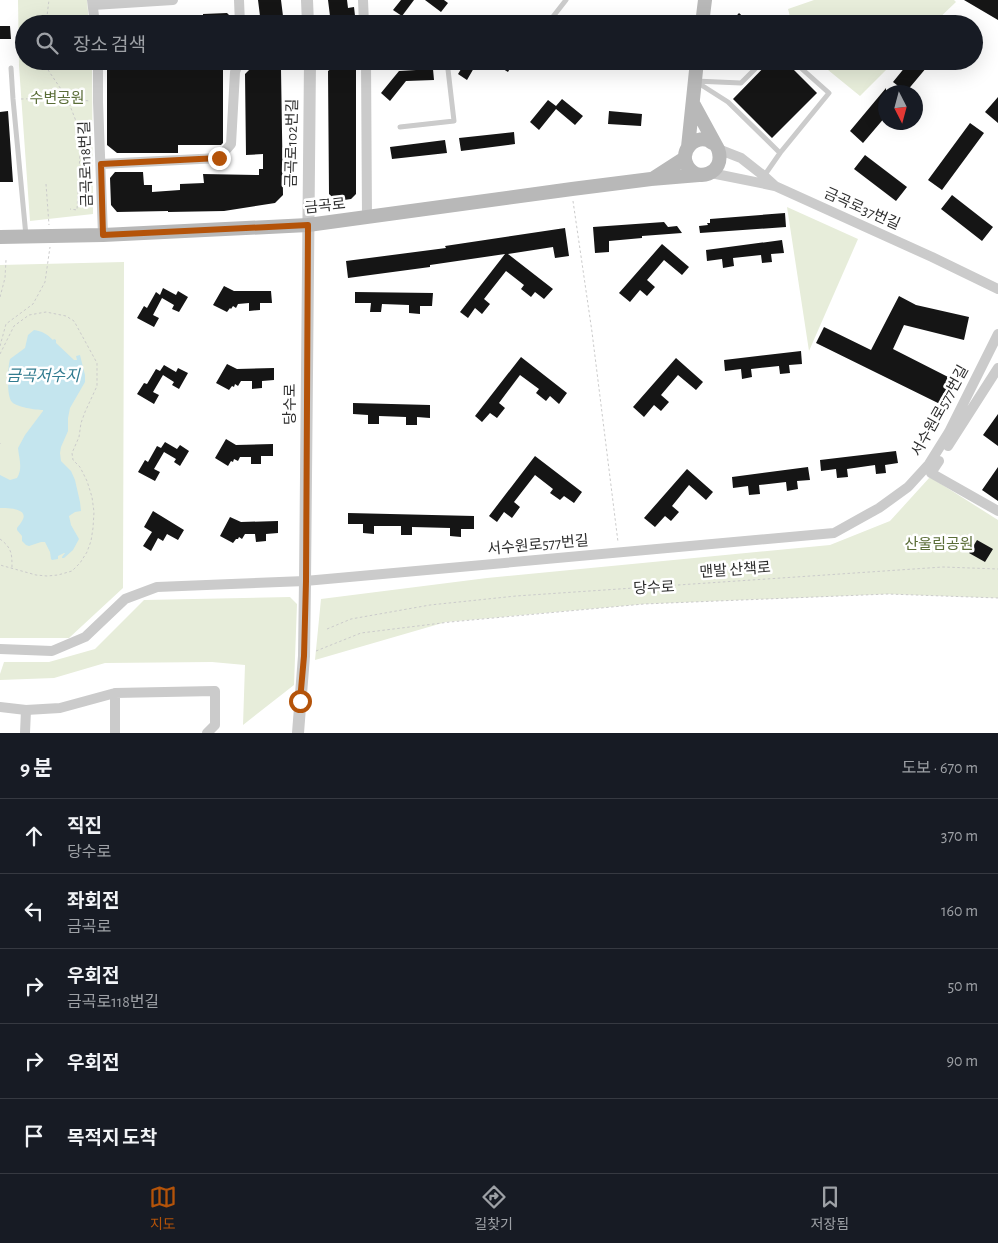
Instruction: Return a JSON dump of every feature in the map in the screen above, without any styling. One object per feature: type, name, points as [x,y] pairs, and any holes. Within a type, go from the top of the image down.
[{"type":"main road","points":[[703,15],[705,0]]},
{"type":"main road","points":[[694,105],[716,146],[720,160],[715,170],[705,174],[693,173],[686,164],[686,152],[694,105],[696,70]]},
{"type":"main road","points":[[686,152],[694,142],[701,140],[708,140],[716,146]]},
{"type":"main road","name":"금곡로","points":[[651,179],[686,152]]},
{"type":"main road","name":"금곡로","points":[[0,236],[103,235],[308,225],[651,179],[705,174]]},
{"type":"street","points":[[94,15],[92,2],[173,0]]},
{"type":"street","points":[[240,0],[240,15]]},
{"type":"street","points":[[307,0],[308,15]]},
{"type":"street","points":[[362,0],[363,15]]},
{"type":"street","name":"금곡로118번길","points":[[98,70],[103,235]]},
{"type":"street","points":[[101,164],[219,158],[231,144],[236,70]]},
{"type":"street","name":"금곡로102번길","points":[[308,225],[310,70]]},
{"type":"street","points":[[366,70],[367,218]]},
{"type":"street","name":"금곡로37번길","points":[[716,146],[742,158],[775,186],[924,253],[998,289]]},
{"type":"street","points":[[705,174],[775,186]]},
{"type":"street","name":"당수로","points":[[298,733],[304,656],[306,581],[308,225]]},
{"type":"street","name":"서수원로577번길","points":[[0,649],[52,651],[85,637],[125,599],[156,587],[306,581],[834,533],[879,508],[908,487],[932,466],[998,334]]},
{"type":"street","points":[[998,368],[932,466],[931,473],[998,509]]},
{"type":"street","points":[[0,707],[26,710],[60,708],[115,693],[215,691],[215,725],[206,733]]},
{"type":"street","points":[[115,693],[115,733]]},
{"type":"street","points":[[26,710],[26,733]]},
{"type":"lane","points":[[554,15],[566,0]]},
{"type":"lane","points":[[11,68],[26,236]]},
{"type":"lane","points":[[400,127],[454,121],[448,70]]},
{"type":"lane","points":[[695,81],[741,82],[754,70]]},
{"type":"lane","points":[[764,176],[780,153],[829,93],[803,70]]},
{"type":"lane","points":[[695,81],[728,102],[780,153]]},
{"type":"path","points":[[47,15],[49,0]]},
{"type":"path","points":[[48,70],[67,98],[81,134],[77,210],[70,209]]},
{"type":"path","points":[[13,99],[67,98],[98,102]]},
{"type":"path","points":[[572,190],[592,332],[619,553]]},
{"type":"path","points":[[0,297],[5,278],[6,260]]},
{"type":"path","points":[[0,346],[6,324],[33,304]]},
{"type":"path","points":[[0,354],[14,326],[29,315],[46,312],[66,316],[74,321],[97,363],[97,386],[85,412],[79,437],[72,454],[73,460],[80,467],[87,481],[92,497],[94,512],[92,541],[87,552],[72,571],[58,575],[36,575],[0,565]]},
{"type":"path","points":[[1,540],[6,544],[12,555],[12,569]]},
{"type":"path","name":"맨발 산책로","points":[[327,629],[352,619],[430,605],[516,596],[943,567],[998,569]]},
{"type":"path","name":"당수로","points":[[316,651],[360,633],[446,622],[644,604],[888,594],[998,598]]},
{"type":"green space","name":"수변공원","points":[[18,0],[87,0],[88,15],[18,15]]},
{"type":"green space","points":[[814,0],[954,0],[956,2],[942,15],[790,15],[788,9]]},
{"type":"green space","name":"수변공원","points":[[19,70],[92,70],[93,214],[30,221]]},
{"type":"green space","points":[[828,70],[886,70],[860,96]]},
{"type":"green space","points":[[787,207],[858,239],[809,351]]},
{"type":"green space","points":[[124,262],[123,588],[69,638],[0,638],[0,265]]},
{"type":"green space","name":"산울림공원","points":[[930,477],[998,520],[998,598],[888,594],[644,604],[446,622],[315,660],[321,599],[487,578],[830,545],[890,521]]},
{"type":"green space","points":[[290,597],[297,604],[294,685],[243,725],[245,665],[212,662],[105,663],[54,678],[0,680],[4,662],[49,662],[95,649],[144,600]]},
{"type":"water","name":"금곡저수지","points":[[34,330],[56,340],[56,343],[74,360],[77,360],[76,356],[80,355],[85,375],[85,382],[70,408],[68,431],[60,453],[61,461],[71,471],[75,480],[80,502],[81,511],[69,516],[71,525],[79,539],[73,550],[64,558],[62,557],[65,553],[58,556],[58,559],[52,560],[45,542],[29,546],[22,541],[22,536],[17,528],[24,517],[23,513],[8,508],[0,508],[0,475],[10,480],[17,478],[20,467],[18,448],[43,411],[14,404],[10,399],[8,388],[10,359],[25,348],[28,335]]},
{"type":"building","points":[[258,0],[281,0],[283,15],[260,15]]},
{"type":"building","points":[[328,0],[347,0],[348,8],[354,7],[355,15],[330,15]]},
{"type":"building","points":[[401,0],[414,0],[403,15],[393,10]]},
{"type":"building","points":[[425,0],[444,0],[448,3],[441,12]]},
{"type":"building","points":[[964,0],[998,0],[998,20]]},
{"type":"building","points":[[227,13],[229,15],[203,15]]},
{"type":"building","points":[[0,26],[10,26],[11,39],[0,39]]},
{"type":"building","points":[[107,70],[223,70],[223,143],[221,145],[178,145],[178,153],[117,153],[107,145]]},
{"type":"building","points":[[249,70],[281,70],[283,195],[275,203],[224,211],[117,212],[111,205],[110,178],[115,172],[143,172],[144,185],[152,185],[152,192],[180,190],[180,184],[204,183],[203,174],[259,175],[259,169],[263,169],[263,154],[246,155],[245,74]]},
{"type":"building","points":[[356,70],[356,194],[351,199],[337,201],[329,194],[328,71]]},
{"type":"building","points":[[433,70],[434,80],[406,81],[390,101],[381,93],[399,71]]},
{"type":"building","points":[[460,70],[473,70],[467,80],[458,74]]},
{"type":"building","points":[[761,70],[794,70],[817,93],[772,138],[733,99]]},
{"type":"building","points":[[903,70],[924,70],[912,85],[897,85],[893,82]]},
{"type":"building","points":[[998,97],[998,123],[985,112]]},
{"type":"building","points":[[878,98],[878,125],[863,143],[850,131]]},
{"type":"building","points":[[562,99],[583,116],[575,125],[556,109],[539,130],[530,122],[548,100],[556,106]]},
{"type":"building","points":[[8,111],[13,182],[0,182],[0,112]]},
{"type":"building","points":[[609,111],[642,114],[641,126],[608,124]]},
{"type":"building","points":[[970,123],[984,133],[942,190],[928,180]]},
{"type":"building","points":[[514,132],[515,144],[461,151],[459,138]]},
{"type":"building","points":[[445,140],[447,153],[392,159],[390,147]]},
{"type":"building","points":[[865,155],[907,187],[896,201],[854,169]]},
{"type":"building","points":[[952,195],[993,227],[982,241],[941,209]]},
{"type":"building","points":[[785,213],[786,227],[700,233],[699,226],[708,225],[707,223],[710,223],[710,219]]},
{"type":"building","points":[[664,222],[668,227],[677,226],[682,233],[609,241],[609,252],[595,253],[593,227]]},
{"type":"building","points":[[565,228],[569,256],[555,258],[553,247],[508,254],[553,289],[544,299],[535,292],[531,297],[521,289],[524,285],[506,271],[484,299],[490,304],[482,314],[475,308],[468,318],[460,312],[505,254],[430,265],[430,267],[348,278],[346,261],[446,248],[445,246]]},
{"type":"building","points":[[782,240],[784,253],[771,254],[772,262],[762,263],[761,255],[733,258],[734,266],[723,268],[722,259],[707,261],[706,250]]},
{"type":"building","points":[[662,244],[689,267],[682,275],[664,260],[647,280],[655,287],[647,296],[640,290],[630,302],[619,293]]},
{"type":"building","points":[[224,286],[234,291],[271,291],[272,303],[260,303],[260,310],[249,311],[249,303],[238,304],[236,308],[233,306],[227,312],[213,305]]},
{"type":"building","points":[[163,288],[176,295],[178,291],[188,297],[179,312],[172,309],[174,305],[162,298],[153,315],[159,318],[154,327],[137,318],[144,306],[147,308],[156,292],[160,295]]},
{"type":"building","points":[[355,292],[433,293],[432,306],[420,306],[420,314],[409,313],[409,305],[382,304],[381,312],[370,312],[371,303],[355,303]]},
{"type":"building","points":[[899,296],[916,305],[969,317],[964,340],[904,325],[893,349],[954,380],[942,405],[816,343],[824,327],[871,350]]},
{"type":"building","points":[[801,351],[802,364],[789,365],[790,373],[780,374],[779,366],[751,369],[752,377],[742,379],[741,369],[725,371],[724,360]]},
{"type":"building","points":[[521,357],[567,393],[559,404],[550,396],[546,401],[536,393],[539,389],[520,375],[499,403],[505,408],[497,418],[490,413],[482,422],[475,416]]},
{"type":"building","points":[[676,358],[703,382],[696,390],[678,375],[661,395],[669,402],[661,411],[654,405],[644,417],[633,407]]},
{"type":"building","points":[[227,364],[237,369],[274,368],[274,380],[262,381],[262,388],[252,389],[252,381],[241,381],[238,386],[235,384],[229,390],[216,383]]},
{"type":"building","points":[[164,365],[176,372],[178,368],[188,373],[179,389],[172,385],[174,382],[163,375],[153,392],[159,395],[154,404],[137,394],[144,383],[147,384],[156,369],[160,371]]},
{"type":"building","points":[[353,403],[430,405],[430,418],[417,417],[417,425],[406,425],[406,417],[379,416],[379,424],[368,424],[368,415],[353,414]]},
{"type":"building","points":[[998,414],[998,446],[983,435]]},
{"type":"building","points":[[226,439],[236,445],[273,444],[273,456],[261,456],[261,464],[251,464],[251,457],[240,457],[238,461],[234,459],[233,462],[231,461],[228,466],[215,458]]},
{"type":"building","points":[[165,442],[177,449],[180,445],[189,451],[180,466],[174,462],[176,459],[164,452],[154,469],[160,472],[155,481],[138,472],[145,460],[148,462],[157,446],[161,448]]},
{"type":"building","points":[[896,451],[898,463],[885,465],[886,473],[876,474],[875,465],[847,469],[848,477],[837,478],[836,469],[821,471],[820,460]]},
{"type":"building","points":[[535,456],[582,492],[574,503],[564,496],[560,500],[550,493],[553,489],[535,475],[514,502],[520,507],[512,518],[504,512],[497,522],[489,516]]},
{"type":"building","points":[[808,467],[810,480],[797,481],[798,489],[787,491],[786,482],[759,485],[760,494],[749,495],[748,486],[733,488],[732,477]]},
{"type":"building","points":[[998,467],[998,501],[982,490]]},
{"type":"building","points":[[687,469],[713,492],[706,500],[689,485],[672,506],[679,512],[671,521],[665,516],[655,527],[644,518]]},
{"type":"building","points":[[153,511],[184,530],[178,540],[167,534],[163,541],[158,538],[151,551],[143,546],[152,532],[144,527]]},
{"type":"building","points":[[348,513],[474,516],[474,529],[461,529],[461,537],[450,536],[450,528],[412,527],[412,535],[401,535],[401,526],[374,526],[374,534],[363,533],[363,524],[348,524]]},
{"type":"building","points":[[230,517],[241,522],[278,521],[278,533],[266,534],[266,541],[256,542],[255,534],[245,534],[242,539],[239,537],[233,543],[220,536]]},
{"type":"building","points":[[977,540],[993,549],[985,562],[969,553]]},
{"type":"route","points":[[219,158],[101,164],[103,235],[308,225],[306,581],[304,656],[300,701]]}]
